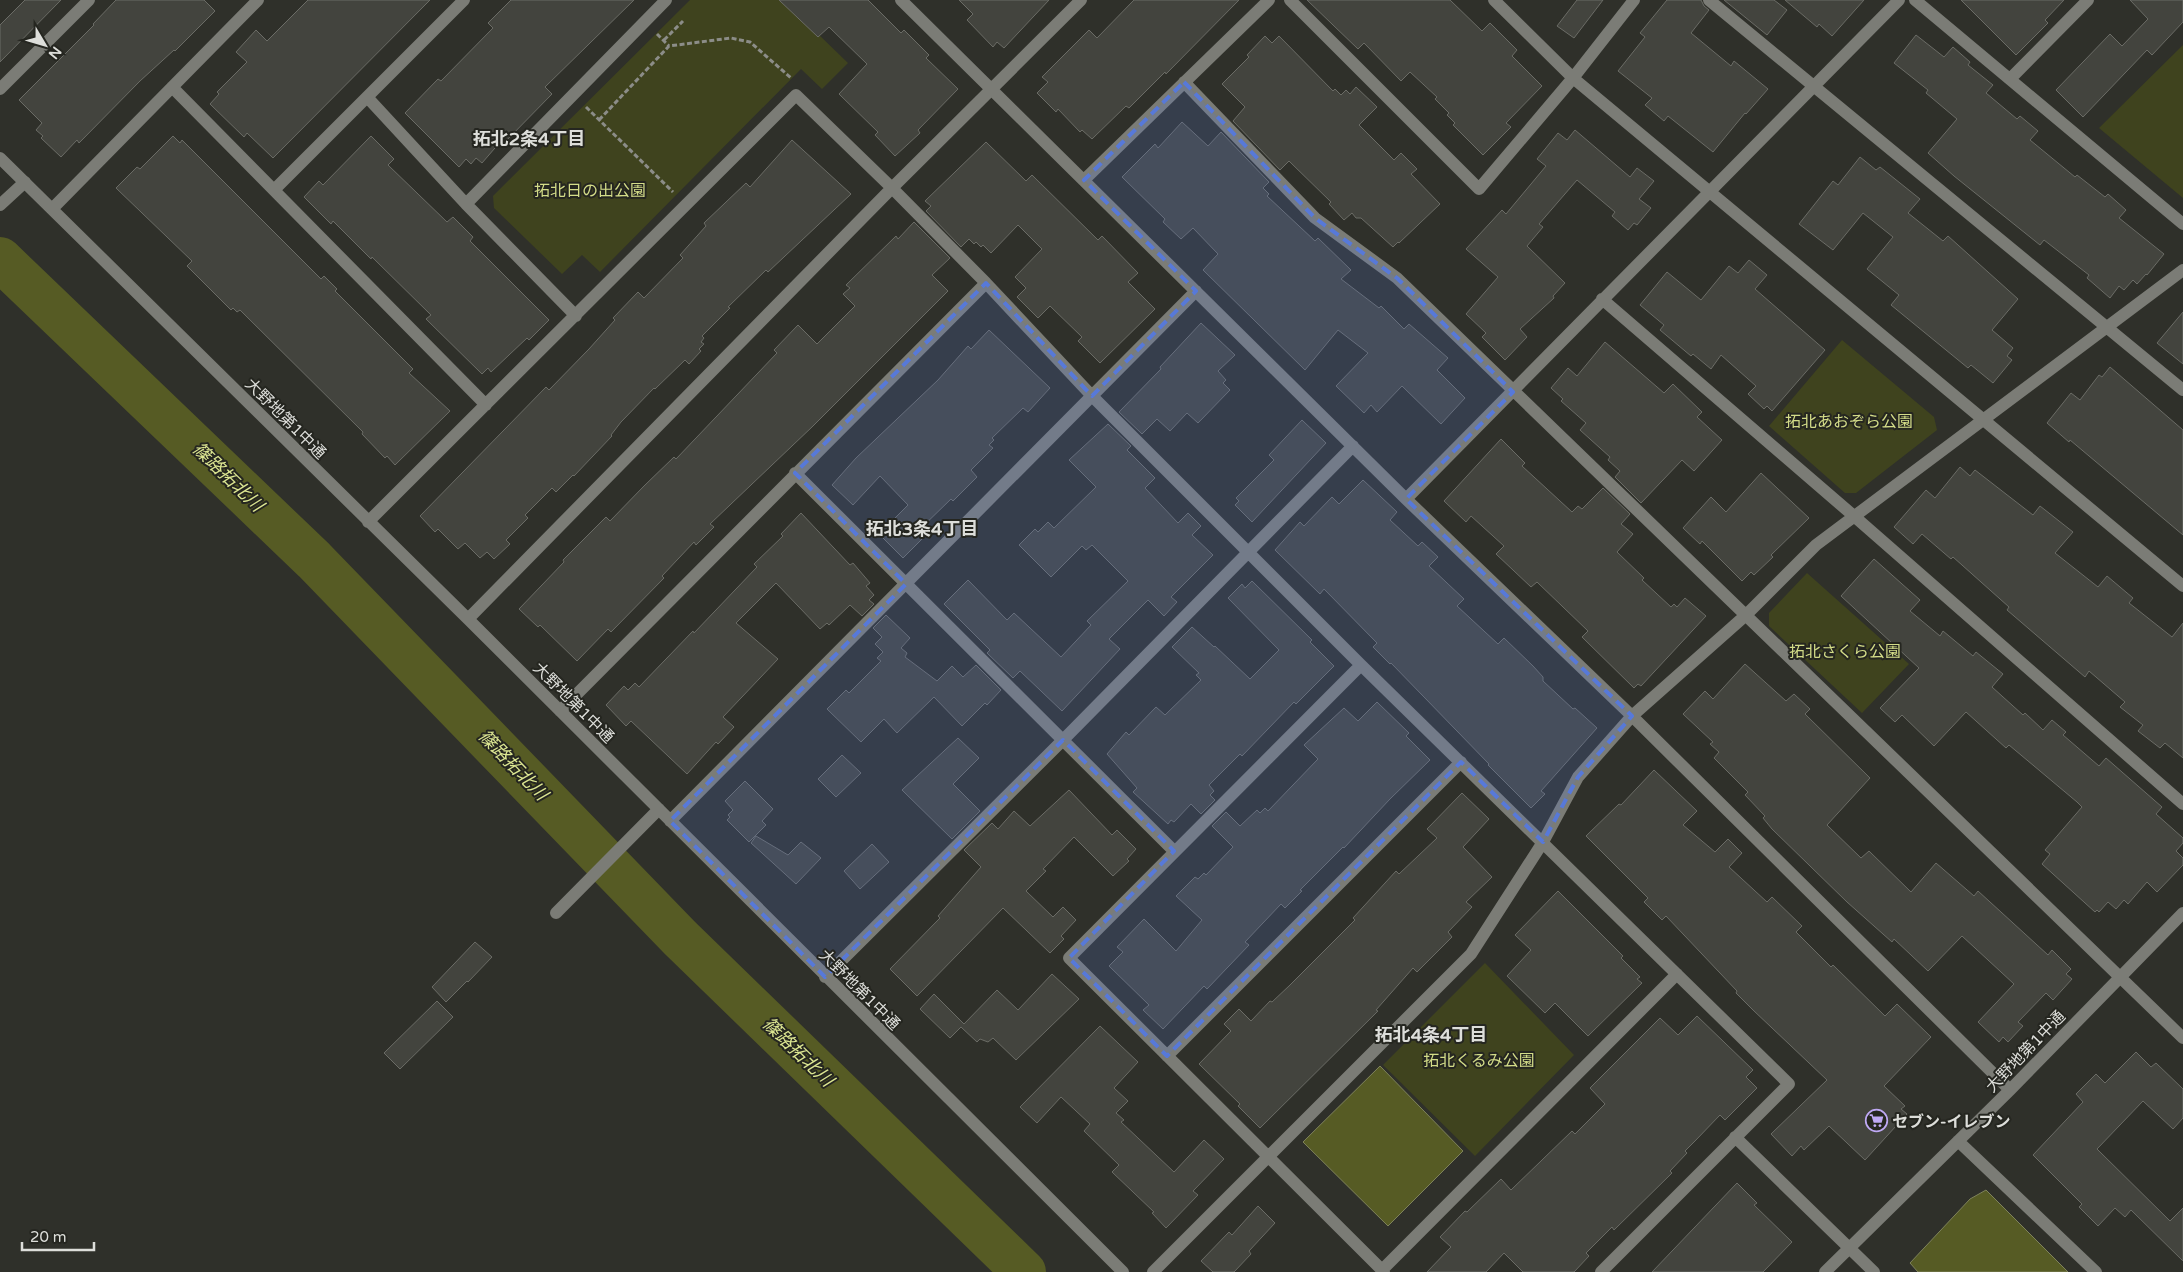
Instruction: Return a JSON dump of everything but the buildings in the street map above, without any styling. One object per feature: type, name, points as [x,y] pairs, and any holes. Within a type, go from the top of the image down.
[{"type":"street","points":[[0,89],[89,0]]},
{"type":"street","points":[[53,208],[258,0]]},
{"type":"street","points":[[274,190],[464,0]]},
{"type":"street","points":[[466,204],[666,0]]},
{"type":"street","points":[[901,0],[1406,499],[1632,716],[2010,1090]]},
{"type":"street","points":[[468,619],[892,188],[1081,0]]},
{"type":"street","points":[[1084,180],[1269,0]]},
{"type":"street","points":[[1290,0],[1479,188],[1573,78],[1634,0]]},
{"type":"street","points":[[1494,0],[1573,78],[2183,586]]},
{"type":"street","points":[[1709,0],[2183,390]]},
{"type":"street","points":[[1406,499],[1899,0]]},
{"type":"street","points":[[1915,0],[2183,224]]},
{"type":"street","points":[[2010,79],[2088,0]]},
{"type":"street","points":[[1184,82],[1315,218],[1397,278],[2183,1038]]},
{"type":"street","points":[[172,87],[486,405]]},
{"type":"street","points":[[368,522],[796,94],[986,282],[1092,396],[1360,665],[1789,1084],[1601,1272]]},
{"type":"street","points":[[367,97],[466,204],[576,316]]},
{"type":"street","name":"大野地第1中通","points":[[0,158],[53,208],[468,619],[1123,1272]]},
{"type":"street","points":[[0,205],[25,182]]},
{"type":"street","points":[[1153,1272],[1471,954],[1543,842],[1578,777],[1632,716],[1746,615],[1816,545],[1984,421],[2183,270]]},
{"type":"street","points":[[560,711],[986,282]]},
{"type":"street","points":[[670,821],[1196,290]]},
{"type":"street","points":[[1602,299],[2183,804]]},
{"type":"street","points":[[825,977],[1063,740],[1353,446]]},
{"type":"street","points":[[795,474],[1174,851]]},
{"type":"street","points":[[1360,665],[1069,958],[1383,1271],[1677,974]]},
{"type":"street","points":[[1167,1056],[1461,762]]},
{"type":"street","points":[[556,913],[659,809]]},
{"type":"street","name":"大野地第1中通","points":[[1825,1272],[2010,1090],[2183,913]]},
{"type":"street","points":[[1735,1138],[1874,1272]]},
{"type":"street","points":[[1958,1141],[2096,1272]]},
{"type":"path","points":[[669,46],[664,40],[683,21]]},
{"type":"path","points":[[599,120],[669,46],[731,38],[750,42],[794,80]]},
{"type":"path","points":[[582,103],[679,197]]},
{"type":"highlighted area","points":[[1184,82],[1315,218],[1397,278],[1513,392],[1406,499],[1632,716],[1578,777],[1543,842],[1461,762],[1167,1056],[1069,958],[1174,851],[1063,740],[825,977],[670,821],[906,584],[795,473],[986,283],[1092,396],[1196,291],[1084,180]]},
{"type":"green space","name":"拓北日の出公園","points":[[690,0],[783,0],[848,63],[822,89],[801,69],[600,272],[582,255],[562,274],[494,208],[493,196]]},
{"type":"green space","points":[[2183,45],[2183,198],[2099,128]]},
{"type":"green space","name":"拓北あおぞら公園","points":[[1842,340],[1934,417],[1937,430],[1856,493],[1845,493],[1769,426]]},
{"type":"green space","name":"拓北さくら公園","points":[[1807,573],[1909,664],[1862,713],[1769,626],[1769,613]]},
{"type":"green space","name":"拓北くるみ公園","points":[[1485,963],[1574,1055],[1475,1156],[1383,1065]]},
{"type":"shaded area","points":[[1380,1066],[1463,1151],[1388,1226],[1303,1142]]},
{"type":"shaded area","points":[[1986,1190],[2068,1272],[1918,1272],[1910,1263],[1970,1199]]},
{"type":"waterway","name":"篠路拓北川","points":[[0,259],[314,560],[680,938],[1024,1272]]},
{"type":"place","name":"セブン-イレブン","points":[[1876,1121]]},
{"type":"district","name":"拓北2条4丁目","points":[[529,139]]},
{"type":"district","name":"拓北3条4丁目","points":[[922,529]]},
{"type":"district","name":"拓北4条4丁目","points":[[1431,1035]]}]
